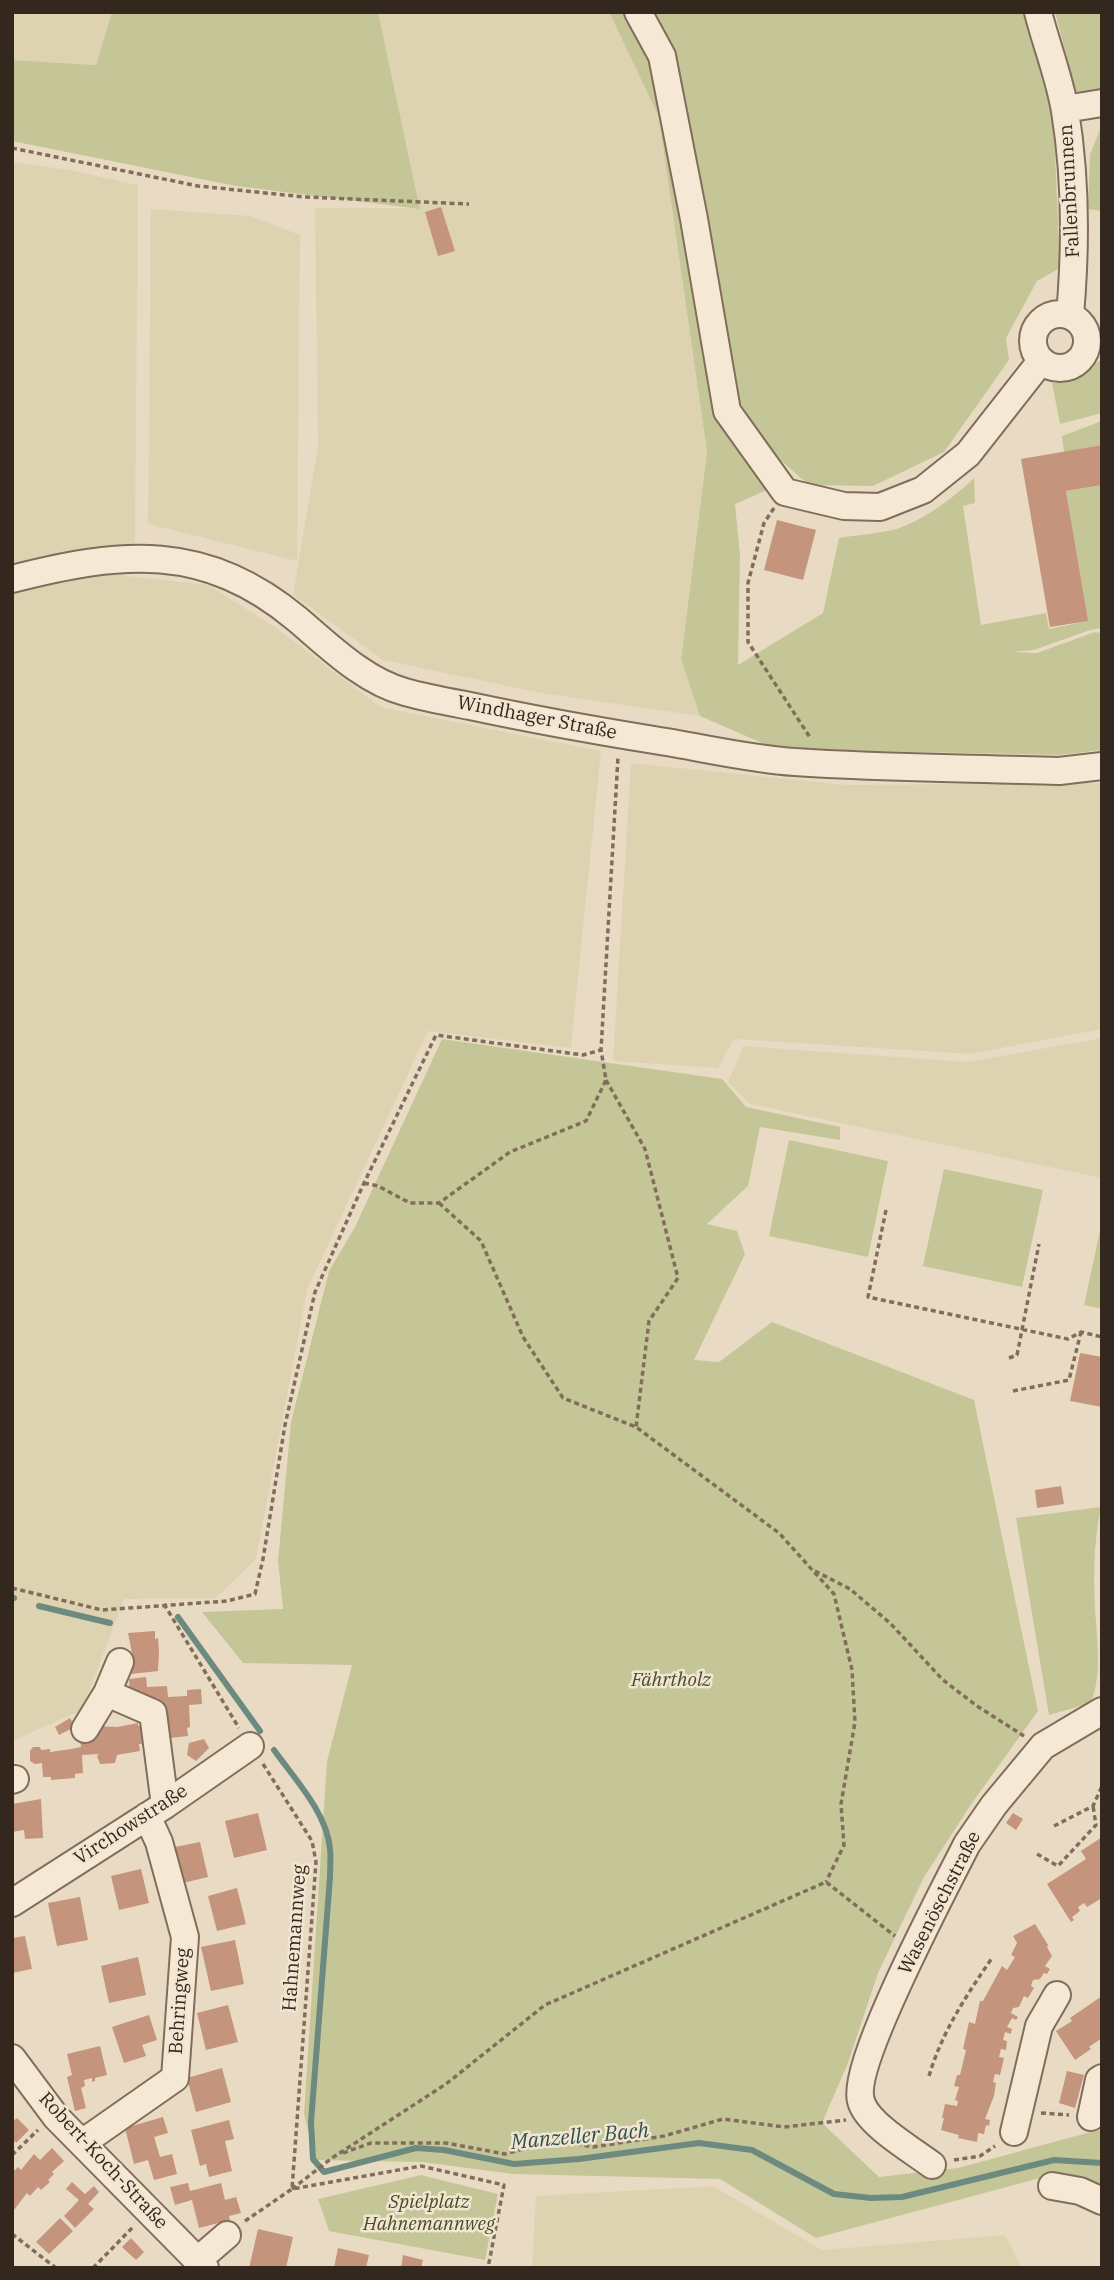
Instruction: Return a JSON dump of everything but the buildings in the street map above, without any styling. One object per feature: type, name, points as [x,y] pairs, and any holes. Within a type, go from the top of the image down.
[{"type":"street","points":[[638,12],[662,56],[694,219],[727,411],[785,492],[844,506],[880,507],[923,490],[968,454],[1041,361]]},
{"type":"street","name":"Fallenbrunnen","points":[[1038,12],[1065,109],[1074,212],[1070,315]]},
{"type":"street","name":"Fallenbrunnen","points":[[1065,109],[1102,103]]},
{"type":"street","points":[[1059,313],[1070,315],[1079,321],[1094,340],[1080,360],[1071,366],[1060,368],[1041,361],[1032,341],[1040,322],[1059,313]]},
{"type":"street","name":"Windhager Straße","points":[[12,579],[90,562],[131,558],[169,559],[209,568],[247,583],[279,604],[364,673],[403,692],[620,734],[793,762],[1059,771],[1102,766]]},
{"type":"street","points":[[85,1729],[107,1693],[121,1662]]},
{"type":"street","points":[[107,1693],[153,1713],[156,1811]]},
{"type":"street","name":"Wasenöschstraße","points":[[867,2111],[860,2079],[877,2032],[967,1844],[994,1805],[1043,1746],[1102,1711]]},
{"type":"street","name":"Virchowstraße","points":[[12,1903],[156,1811],[250,1746]]},
{"type":"street","name":"Behringweg","points":[[82,2143],[175,2078],[185,1937],[159,1842],[156,1811]]},
{"type":"street","points":[[1014,2132],[1039,2026],[1057,1995]]},
{"type":"street","name":"Robert-Koch-Straße","points":[[12,2057],[54,2114],[202,2264],[227,2235]]},
{"type":"street","points":[[1091,2117],[1099,2080],[1102,2078]]},
{"type":"street","points":[[867,2111],[932,2165]]},
{"type":"street","points":[[1052,2186],[1080,2191],[1102,2200]]},
{"type":"path","points":[[12,148],[198,186],[318,198],[469,204]]},
{"type":"path","points":[[785,492],[764,523],[748,583],[748,642],[825,763]]},
{"type":"path","points":[[620,734],[601,1050],[606,1080],[645,1149],[678,1278],[649,1321],[636,1427]]},
{"type":"path","points":[[12,1588],[103,1609],[227,1601],[255,1594],[285,1425],[315,1292],[436,1035],[583,1055],[601,1050]]},
{"type":"path","points":[[364,1184],[379,1186],[410,1203],[439,1203],[510,1152],[586,1121],[606,1080]]},
{"type":"path","points":[[227,2235],[332,2158],[446,2084],[545,2005],[826,1882],[844,1845],[841,1804],[855,1722],[852,1670],[834,1594],[779,1533],[636,1427],[563,1398],[523,1337],[481,1241],[439,1203]]},
{"type":"path","points":[[886,1210],[868,1297],[1068,1339],[1081,1332],[1102,1337]]},
{"type":"path","points":[[1009,1358],[1017,1355],[1039,1244]]},
{"type":"path","points":[[1013,1391],[1069,1380],[1081,1332]]},
{"type":"path","points":[[813,1570],[850,1589],[890,1623],[943,1680],[1024,1736]]},
{"type":"path","name":"Hahnemannweg","points":[[164,1604],[250,1746],[312,1841],[316,1862],[292,2189]]},
{"type":"path","points":[[1037,1854],[1058,1866],[1096,1825],[1093,1806],[1102,1786]]},
{"type":"path","points":[[1054,1826],[1093,1806]]},
{"type":"path","points":[[826,1882],[914,1951]]},
{"type":"path","points":[[929,2076],[953,2016],[992,1958]]},
{"type":"path","points":[[337,2155],[371,2143],[446,2143],[505,2154],[555,2140],[593,2147],[663,2136],[723,2119],[784,2127],[843,2120],[867,2111]]},
{"type":"path","points":[[12,2155],[54,2114]]},
{"type":"path","points":[[292,2189],[421,2166],[504,2185],[488,2268]]},
{"type":"path","points":[[93,2268],[150,2211]]},
{"type":"path","points":[[12,2234],[55,2266],[59,2259]]},
{"type":"shaded area","points":[[12,12],[112,12],[96,65],[12,60]]},
{"type":"shaded area","points":[[378,12],[609,12],[659,117],[707,453],[681,658],[700,716],[541,693],[383,660],[293,595],[318,446],[315,208],[420,208]]},
{"type":"shaded area","points":[[12,162],[70,170],[138,185],[135,546],[12,570]]},
{"type":"shaded area","points":[[151,209],[251,216],[300,235],[297,561],[148,524]]},
{"type":"shaded area","points":[[101,573],[208,585],[275,627],[380,707],[601,751],[571,1048],[428,1031],[307,1290],[256,1559],[216,1598],[124,1599],[82,1710],[12,1741],[12,593]]},
{"type":"shaded area","points":[[631,763],[846,785],[1102,783],[1102,1029],[970,1054],[734,1039],[718,1068],[613,1061]]},
{"type":"shaded area","points":[[1102,1038],[1102,1178],[750,1104],[728,1082],[743,1046],[968,1062]]},
{"type":"shaded area","points":[[713,2186],[822,2250],[1005,2235],[1022,2268],[532,2268],[536,2196]]},
{"type":"green space","points":[[112,12],[378,12],[420,209],[236,186],[12,141],[12,60],[96,65]]},
{"type":"green space","points":[[609,12],[1027,12],[1053,105],[1060,268],[1037,281],[1006,338],[1009,360],[944,452],[873,486],[809,485],[771,452],[737,398],[724,424],[767,490],[735,504],[740,555],[738,665],[823,613],[839,538],[879,533],[914,522],[947,501],[974,478],[975,503],[963,506],[981,625],[1046,613],[1049,629],[1087,621],[1066,491],[1102,485],[1102,628],[1034,650],[1012,652],[1037,653],[1095,632],[1102,633],[1102,750],[1060,755],[776,749],[700,716],[681,659],[707,452],[659,117]]},
{"type":"green space","points":[[1055,12],[1102,12],[1102,89],[1076,92]]},
{"type":"green space","points":[[1102,125],[1102,211],[1088,209],[1090,154]]},
{"type":"green space","points":[[1102,359],[1102,413],[1060,424],[1052,383],[1070,381]]},
{"type":"green space","points":[[1102,421],[1102,445],[1064,452],[1062,436]]},
{"type":"green space","name":"Fährtholz","points":[[442,1039],[722,1079],[746,1107],[840,1127],[840,1140],[760,1127],[748,1186],[707,1224],[737,1231],[745,1254],[694,1360],[719,1362],[772,1322],[974,1400],[1038,1711],[972,1803],[924,1877],[878,1973],[848,2063],[822,2123],[879,2177],[958,2168],[1098,2130],[1102,2132],[1102,2192],[1044,2177],[816,2238],[720,2179],[513,2174],[422,2162],[316,2160],[304,2114],[327,1761],[352,1665],[243,1663],[202,1612],[283,1609],[278,1561],[291,1422],[329,1271],[355,1227]]},
{"type":"green space","points":[[789,1140],[888,1161],[868,1257],[769,1236]]},
{"type":"green space","points":[[944,1169],[1043,1190],[1022,1287],[923,1266]]},
{"type":"green space","points":[[1102,1221],[1102,1309],[1084,1305]]},
{"type":"green space","points":[[1101,1507],[1094,1564],[1098,1663],[1094,1693],[1091,1703],[1049,1715],[1016,1518]]},
{"type":"green space","name":"Spielplatz Hahnemannweg","points":[[421,2175],[498,2194],[485,2260],[329,2231],[318,2199]]},
{"type":"waterway","name":"Manzeller Bach","points":[[39,1606],[110,1623]]},
{"type":"waterway","name":"Manzeller Bach","points":[[178,1617],[260,1731]]},
{"type":"waterway","name":"Manzeller Bach","points":[[274,1750],[316,1809],[328,1836],[330,1849],[311,2122],[313,2159],[324,2172],[416,2148],[444,2150],[514,2164],[579,2159],[699,2143],[752,2150],[834,2194],[871,2198],[902,2197],[1054,2160],[1102,2163]]}]
